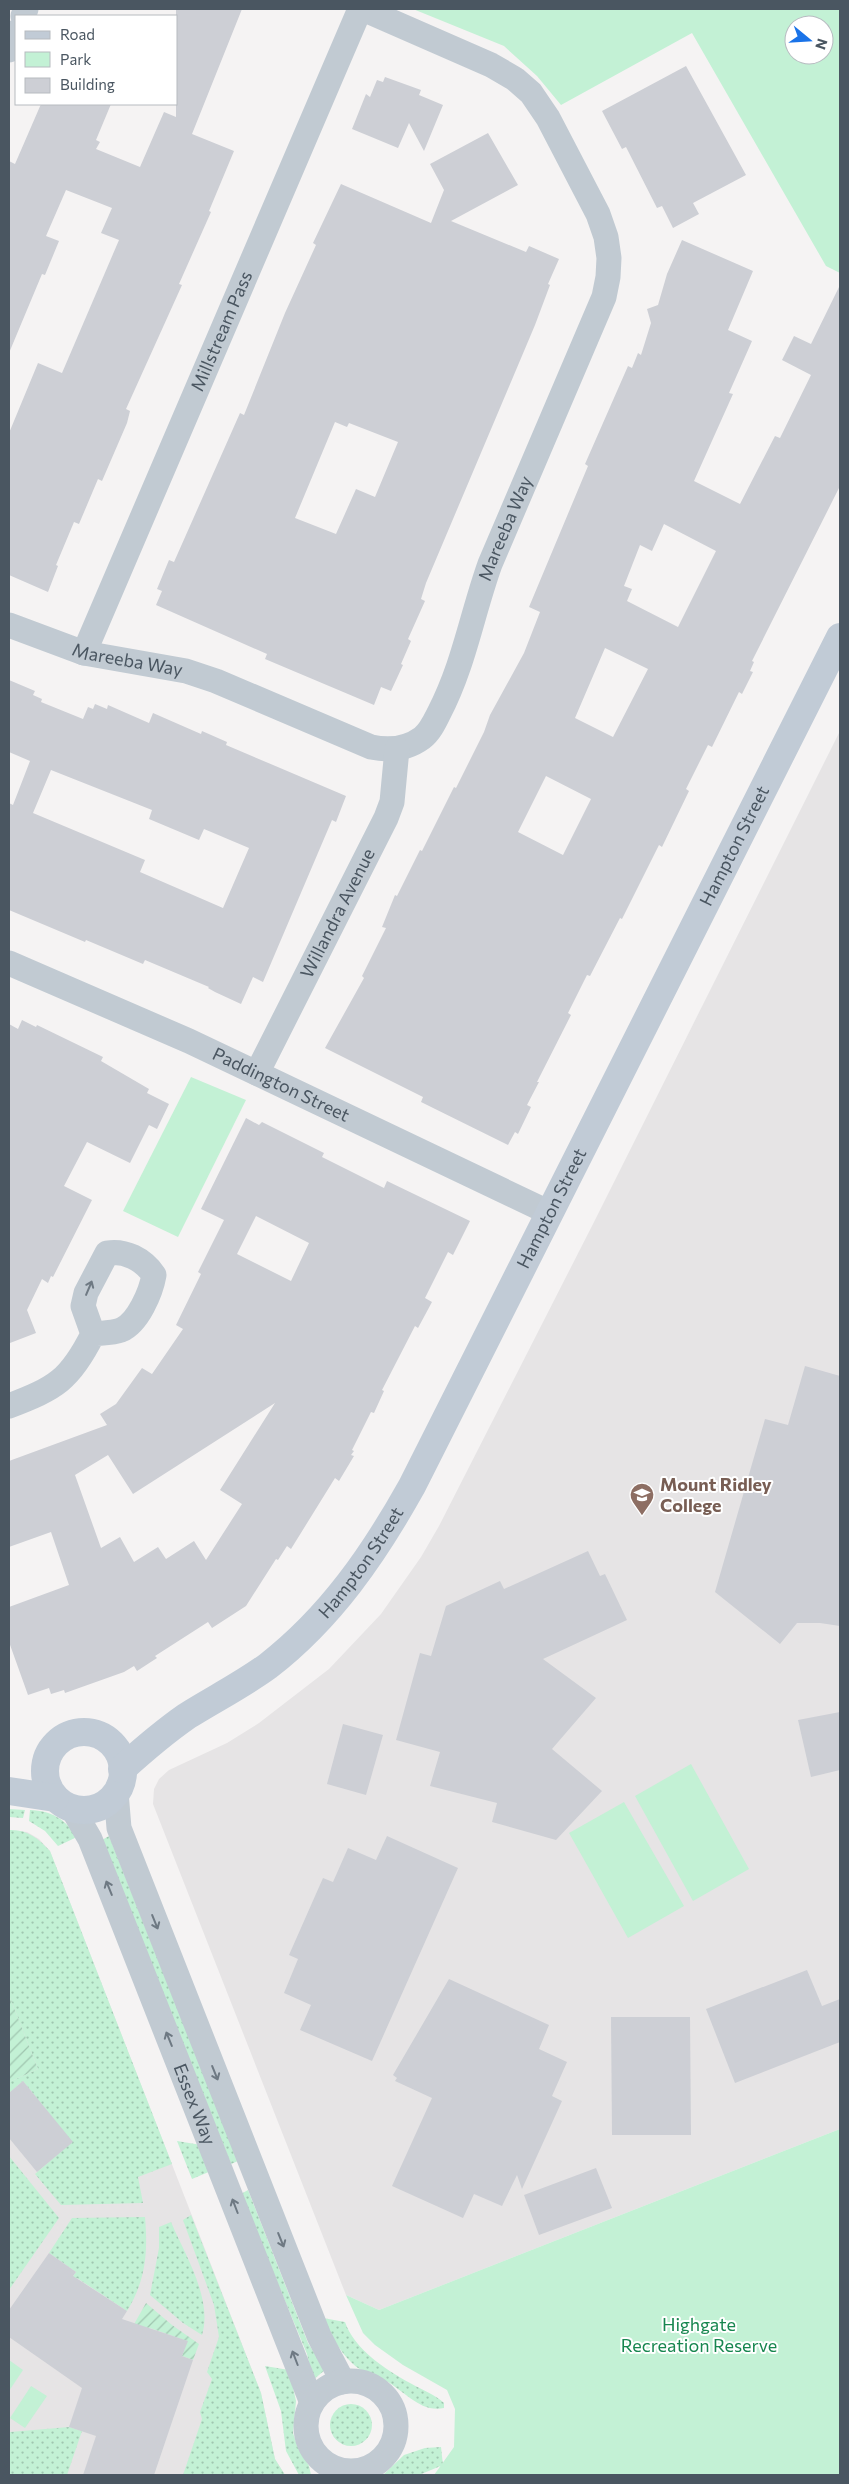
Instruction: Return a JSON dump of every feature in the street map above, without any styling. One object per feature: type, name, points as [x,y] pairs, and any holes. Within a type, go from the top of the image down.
[{"type":"street","name":"Millstream Pass","points":[[84,653],[362,9]]},
{"type":"street","name":"Mareeba Way","points":[[9,625],[84,653],[201,676],[371,747],[397,749],[412,745],[424,736],[447,697],[459,670],[479,595],[490,564],[604,297],[608,278],[609,258],[606,237],[598,214],[548,118],[531,93],[515,79],[492,65],[362,9]]},
{"type":"street","points":[[9,50],[15,35]]},
{"type":"street","name":"Hampton Street","points":[[120,1781],[146,1748],[188,1716],[234,1690],[268,1666],[331,1607],[362,1569],[412,1486],[840,637]]},
{"type":"street","name":"Willandra Avenue","points":[[258,1073],[386,818],[392,802],[397,749]]},
{"type":"street","name":"Paddington Street","points":[[9,963],[258,1073],[550,1213]]},
{"type":"street","points":[[9,1406],[55,1386],[80,1360],[93,1334]]},
{"type":"street","name":"Hampton Street","points":[[104,1738],[128,1735],[188,1716]]},
{"type":"street","points":[[9,1782],[46,1759],[52,1749],[70,1735],[82,1733],[104,1738],[117,1752],[120,1781],[108,1802],[97,1808],[84,1810],[63,1803],[9,1791]]},
{"type":"street","points":[[46,1759],[46,1780],[63,1803]]},
{"type":"street","name":"Essex Way","points":[[120,1781],[119,1828],[319,2336],[343,2382]]},
{"type":"street","name":"Essex Way","points":[[63,1803],[90,1839],[312,2403]]},
{"type":"street","points":[[343,2382],[362,2383],[380,2391],[394,2413],[396,2426],[394,2440],[388,2452],[370,2467],[357,2473],[342,2470],[325,2470],[309,2443],[306,2430],[307,2416],[312,2403],[325,2389],[343,2382]]},
{"type":"shaded area","name":"Mount Ridley College","points":[[840,731],[840,2129],[379,2310],[346,2295],[153,1804],[154,1789],[159,1779],[169,1770],[227,1743],[259,1723],[329,1669],[381,1614],[421,1557],[439,1526],[593,1224]]},
{"type":"shaded area","points":[[9,1830],[27,1832],[39,1839],[50,1851],[261,2393],[275,2459],[285,2475],[9,2475]]},
{"type":"green space","points":[[413,9],[840,9],[840,273],[826,266],[692,33],[561,105],[537,76],[504,46]]},
{"type":"green space","points":[[191,1077],[246,1100],[178,1237],[123,1211]]},
{"type":"green space","points":[[691,1764],[749,1869],[693,1901],[635,1796]]},
{"type":"green space","points":[[624,1802],[684,1906],[628,1938],[569,1833]]},
{"type":"green space","points":[[9,1809],[25,1810],[23,1818],[9,1817]]},
{"type":"green space","points":[[30,1810],[45,1812],[57,1817],[68,1825],[77,1837],[58,1846],[45,1831],[29,1821]]},
{"type":"green space","points":[[9,1830],[21,1831],[32,1835],[50,1851],[172,2164],[138,2177],[143,2203],[61,2205],[35,2174],[72,2142],[23,2081],[9,2093],[9,2082],[38,2069],[9,1995]]},
{"type":"green space","points":[[109,1836],[238,2161],[231,2164],[102,1840]]},
{"type":"green space","points":[[9,1995],[38,2069],[9,2082]]},
{"type":"green space","name":"Highgate Recreation Reserve","points":[[840,2129],[840,2475],[434,2475],[454,2447],[455,2409],[447,2390],[403,2365],[375,2345],[363,2333],[346,2295],[379,2310]]},
{"type":"green space","points":[[177,2141],[201,2145],[211,2171],[192,2179]]},
{"type":"green space","points":[[9,2156],[59,2218],[9,2290]]},
{"type":"green space","points":[[248,2190],[308,2343],[325,2370],[313,2380],[307,2354],[241,2194]]},
{"type":"green space","points":[[191,2215],[261,2393],[275,2459],[285,2475],[183,2475],[202,2419],[200,2412],[212,2379],[207,2372],[219,2337],[214,2305],[183,2220]]},
{"type":"green space","points":[[145,2217],[146,2254],[142,2277],[127,2311],[77,2278],[61,2294],[76,2272],[49,2253],[72,2218]]},
{"type":"green space","points":[[171,2222],[201,2292],[204,2307],[202,2335],[183,2323],[150,2295],[159,2248],[159,2227]]},
{"type":"green space","points":[[146,2303],[199,2344],[193,2360],[182,2356],[187,2341],[150,2328],[133,2326]]},
{"type":"green space","points":[[323,2318],[345,2322],[349,2332],[372,2358],[391,2372],[440,2400],[444,2403],[444,2408],[435,2409],[420,2404],[393,2385],[360,2369],[339,2348]]},
{"type":"green space","points":[[9,2360],[23,2370],[9,2391]]},
{"type":"green space","points":[[265,2366],[289,2370],[296,2401],[293,2433],[297,2445],[309,2466],[311,2475],[299,2475],[286,2451],[281,2411]]},
{"type":"green space","points":[[31,2386],[47,2396],[25,2428],[10,2418]]},
{"type":"green space","points":[[355,2404],[363,2407],[369,2413],[372,2425],[369,2437],[363,2443],[347,2446],[339,2443],[333,2437],[330,2421],[333,2413],[339,2407]]},
{"type":"green space","points":[[69,2427],[82,2431],[67,2475],[9,2475],[10,2432]]},
{"type":"green space","points":[[441,2447],[443,2465],[419,2475],[383,2475],[404,2455],[425,2448]]},
{"type":"building","points":[[176,9],[242,9],[192,134],[234,151],[209,211],[211,212],[179,284],[182,285],[126,409],[130,411],[127,423],[102,481],[98,479],[79,524],[74,522],[56,565],[58,566],[48,592],[9,575],[9,433],[38,363],[62,373],[119,240],[101,233],[112,208],[66,190],[46,236],[59,241],[45,275],[42,274],[9,353],[9,161],[15,164],[41,105],[111,105],[96,140],[100,142],[96,149],[140,167],[164,112],[176,117],[176,105],[178,105],[178,15],[176,15]]},
{"type":"building","points":[[686,66],[746,175],[693,203],[699,214],[673,228],[662,206],[657,208],[626,147],[622,149],[602,111]]},
{"type":"building","points":[[385,77],[421,90],[419,95],[443,105],[424,151],[409,123],[398,148],[352,129],[366,94],[370,97],[377,80],[383,82]]},
{"type":"building","points":[[488,133],[518,185],[451,221],[526,252],[529,246],[559,259],[548,284],[550,285],[535,325],[426,583],[421,599],[425,601],[408,639],[411,641],[401,664],[403,665],[391,691],[381,687],[374,705],[265,659],[267,654],[156,605],[162,591],[157,589],[169,560],[174,562],[240,413],[244,415],[285,313],[316,245],[313,243],[341,184],[431,223],[444,190],[430,164]],"holes":[[[335,422],[347,427],[349,423],[398,442],[375,497],[356,489],[336,534],[295,518]]]},
{"type":"building","points":[[682,240],[753,271],[728,330],[752,341],[729,393],[733,394],[694,481],[740,504],[775,436],[780,438],[811,375],[782,360],[794,336],[811,344],[840,285],[840,486],[752,661],[754,662],[750,671],[753,672],[742,694],[739,692],[712,747],[708,745],[686,789],[689,791],[662,847],[659,845],[622,919],[620,918],[590,976],[587,975],[568,1013],[571,1015],[527,1105],[531,1107],[518,1134],[515,1132],[508,1145],[421,1102],[423,1097],[325,1048],[364,978],[362,976],[386,928],[382,927],[395,895],[397,896],[420,850],[422,851],[454,787],[456,788],[484,732],[490,715],[524,653],[540,612],[529,607],[588,466],[585,464],[628,366],[632,368],[638,353],[641,355],[651,323],[647,309],[658,305],[667,274]],"holes":[[[664,524],[716,551],[678,627],[627,601],[632,589],[624,586],[640,545],[652,551]],[[605,648],[648,669],[613,737],[575,718]],[[546,776],[591,799],[563,855],[518,832]]]},
{"type":"building","points":[[9,680],[35,691],[33,695],[42,699],[41,702],[83,719],[88,707],[93,709],[95,704],[107,709],[108,705],[149,723],[153,713],[201,734],[202,731],[227,742],[226,745],[346,796],[336,822],[332,820],[263,982],[253,977],[241,1004],[215,992],[209,987],[145,960],[143,964],[9,910],[9,803],[13,805],[30,761],[9,752]],"holes":[[[51,770],[152,810],[149,819],[199,840],[204,829],[249,848],[223,908],[140,872],[145,860],[33,813]]]},
{"type":"building","points":[[22,1020],[36,1027],[37,1025],[103,1057],[101,1061],[149,1089],[147,1093],[169,1104],[157,1129],[149,1125],[130,1163],[87,1142],[64,1186],[92,1200],[53,1277],[51,1276],[48,1283],[42,1279],[27,1310],[36,1333],[10,1343],[9,1346],[9,1024],[18,1029]]},
{"type":"building","points":[[246,1118],[259,1125],[262,1122],[324,1153],[322,1157],[384,1188],[387,1181],[470,1221],[453,1255],[448,1252],[425,1298],[432,1302],[418,1328],[415,1326],[382,1390],[384,1391],[374,1413],[371,1412],[352,1450],[354,1451],[351,1455],[354,1456],[339,1481],[335,1478],[291,1549],[287,1546],[278,1560],[276,1559],[246,1606],[212,1628],[208,1622],[155,1656],[157,1658],[137,1671],[134,1666],[124,1672],[65,1693],[64,1690],[51,1694],[49,1688],[28,1695],[9,1642],[9,1607],[69,1585],[51,1532],[9,1547],[9,1461],[107,1425],[100,1414],[116,1404],[142,1368],[152,1374],[183,1329],[176,1325],[201,1274],[198,1272],[224,1220],[201,1209]],"holes":[[[256,1216],[309,1243],[291,1281],[237,1254]],[[275,1403],[220,1490],[242,1504],[206,1560],[194,1541],[166,1559],[158,1547],[134,1562],[120,1537],[101,1548],[75,1475],[108,1455],[133,1494]]]},
{"type":"building","points":[[805,1366],[840,1376],[840,1626],[820,1623],[797,1623],[780,1644],[715,1592],[765,1419],[788,1425]]},
{"type":"building","points":[[588,1551],[600,1576],[605,1574],[627,1620],[543,1659],[596,1698],[552,1749],[602,1791],[556,1840],[492,1822],[497,1803],[430,1786],[440,1752],[396,1740],[420,1653],[431,1656],[446,1606],[500,1581],[504,1589]]},
{"type":"building","points":[[840,1712],[840,1770],[811,1777],[798,1720]]},
{"type":"building","points":[[343,1724],[383,1735],[366,1795],[327,1784]]},
{"type":"building","points":[[387,1836],[458,1868],[372,2061],[300,2030],[311,2005],[284,1993],[298,1959],[289,1955],[323,1878],[333,1882],[348,1848],[376,1860]]},
{"type":"building","points":[[807,1970],[822,2006],[840,1999],[840,2042],[735,2083],[706,2009]]},
{"type":"building","points":[[449,1979],[549,2025],[539,2049],[567,2062],[552,2096],[562,2101],[522,2189],[517,2175],[502,2206],[474,2194],[463,2218],[392,2186],[432,2098],[395,2081],[397,2078],[393,2075]]},
{"type":"building","points":[[611,2017],[690,2017],[691,2135],[612,2135]]},
{"type":"building","points":[[23,2081],[73,2142],[37,2172],[9,2138],[9,2093]]},
{"type":"building","points":[[596,2168],[612,2208],[539,2235],[524,2195]]},
{"type":"building","points":[[49,2253],[76,2272],[73,2276],[127,2311],[122,2319],[188,2341],[182,2356],[193,2360],[154,2475],[83,2475],[96,2436],[69,2427],[82,2388],[9,2337],[9,2310]]},
{"type":"place","name":"Mount Ridley College","points":[[642,1516]]}]
